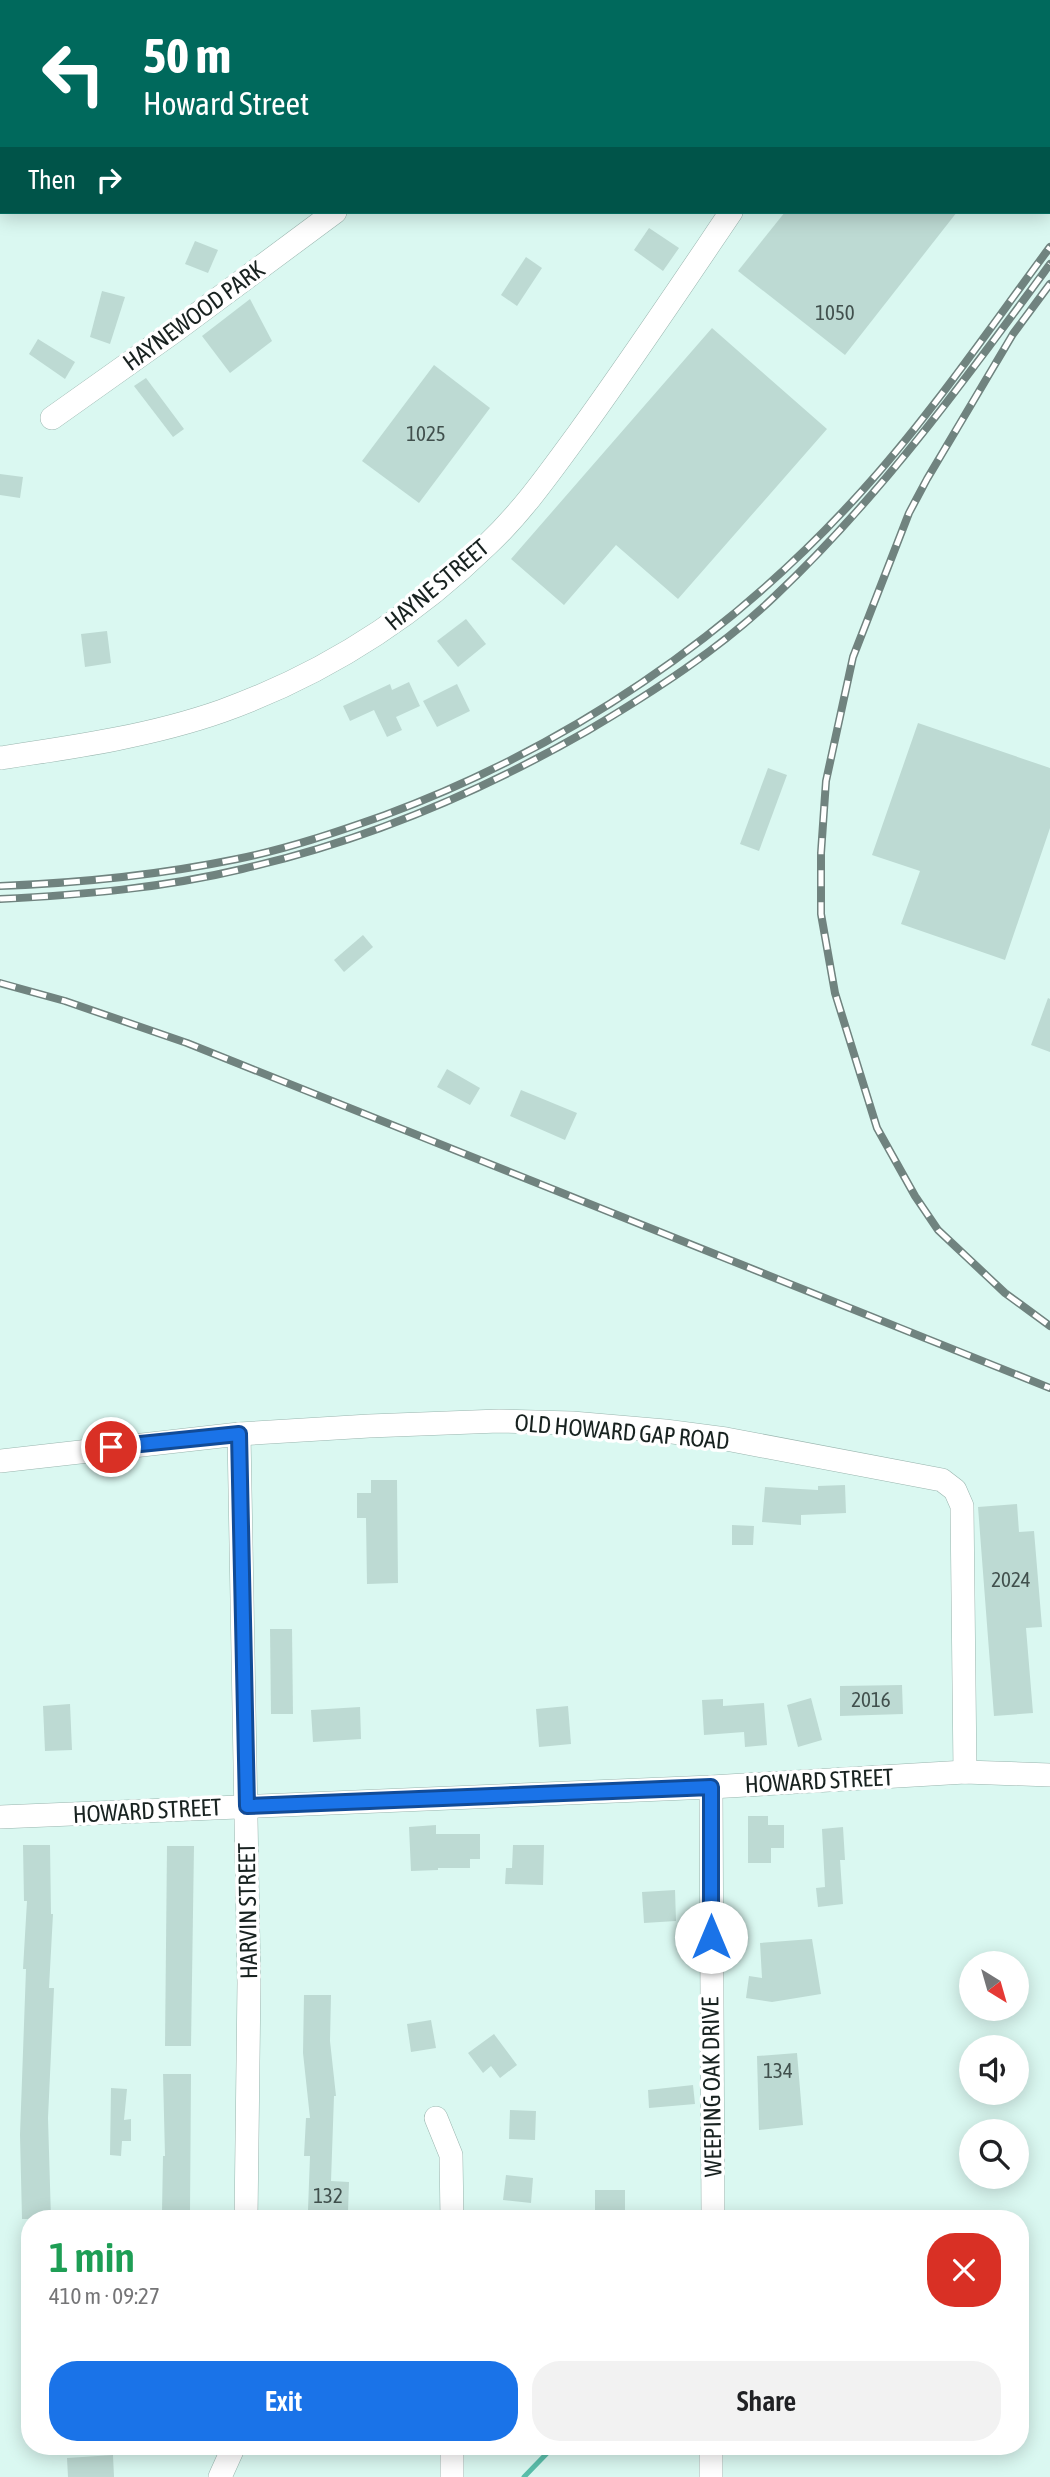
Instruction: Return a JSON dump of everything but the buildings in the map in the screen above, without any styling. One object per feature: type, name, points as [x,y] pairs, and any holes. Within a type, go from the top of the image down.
[{"type":"street","name":"HAYNEWOOD PARK","points":[[52,418],[332,214]]},
{"type":"street","name":"HAYNE STREET","points":[[0,758],[145,733],[220,712],[321,669],[385,629],[440,589],[490,543],[536,492],[604,399],[730,214]]},
{"type":"street","name":"OLD HOWARD GAP ROAD","points":[[0,1461],[239,1434],[499,1421],[572,1423],[726,1439],[942,1479],[955,1490],[962,1506],[965,1772]]},
{"type":"street","name":"HARVIN STREET","points":[[239,1434],[249,1983],[246,2210]]},
{"type":"street","name":"HOWARD STREET","points":[[0,1817],[711,1787],[965,1772],[1050,1775]]},
{"type":"street","name":"WEEPING OAK DRIVE","points":[[711,1787],[713,2210]]},
{"type":"street","points":[[436,2118],[452,2155],[452,2210]]},
{"type":"street","points":[[220,2477],[230,2455]]},
{"type":"street","points":[[452,2455],[452,2477]]},
{"type":"street","points":[[711,2455],[711,2477]]},
{"type":"waterway","points":[[524,2477],[545,2455]]},
{"type":"railway","points":[[0,886],[149,874],[208,865],[293,845],[385,815],[453,788],[581,721],[701,640],[757,594],[810,545],[861,492],[911,433],[1050,247]]},
{"type":"railway","points":[[0,899],[152,886],[287,858],[376,829],[463,795],[546,754],[612,716],[685,669],[732,634],[813,558],[886,478],[920,436],[1050,264]]},
{"type":"railway","points":[[1050,284],[1013,334],[909,513],[853,657],[826,781],[821,853],[821,914],[835,993],[877,1128],[915,1196],[938,1230],[1005,1293],[1050,1326]]},
{"type":"railway","points":[[0,983],[65,1001],[187,1043],[1050,1388]]},
{"type":"route","points":[[111,1447],[239,1434],[247,1806],[711,1787],[711,1937]]}]
